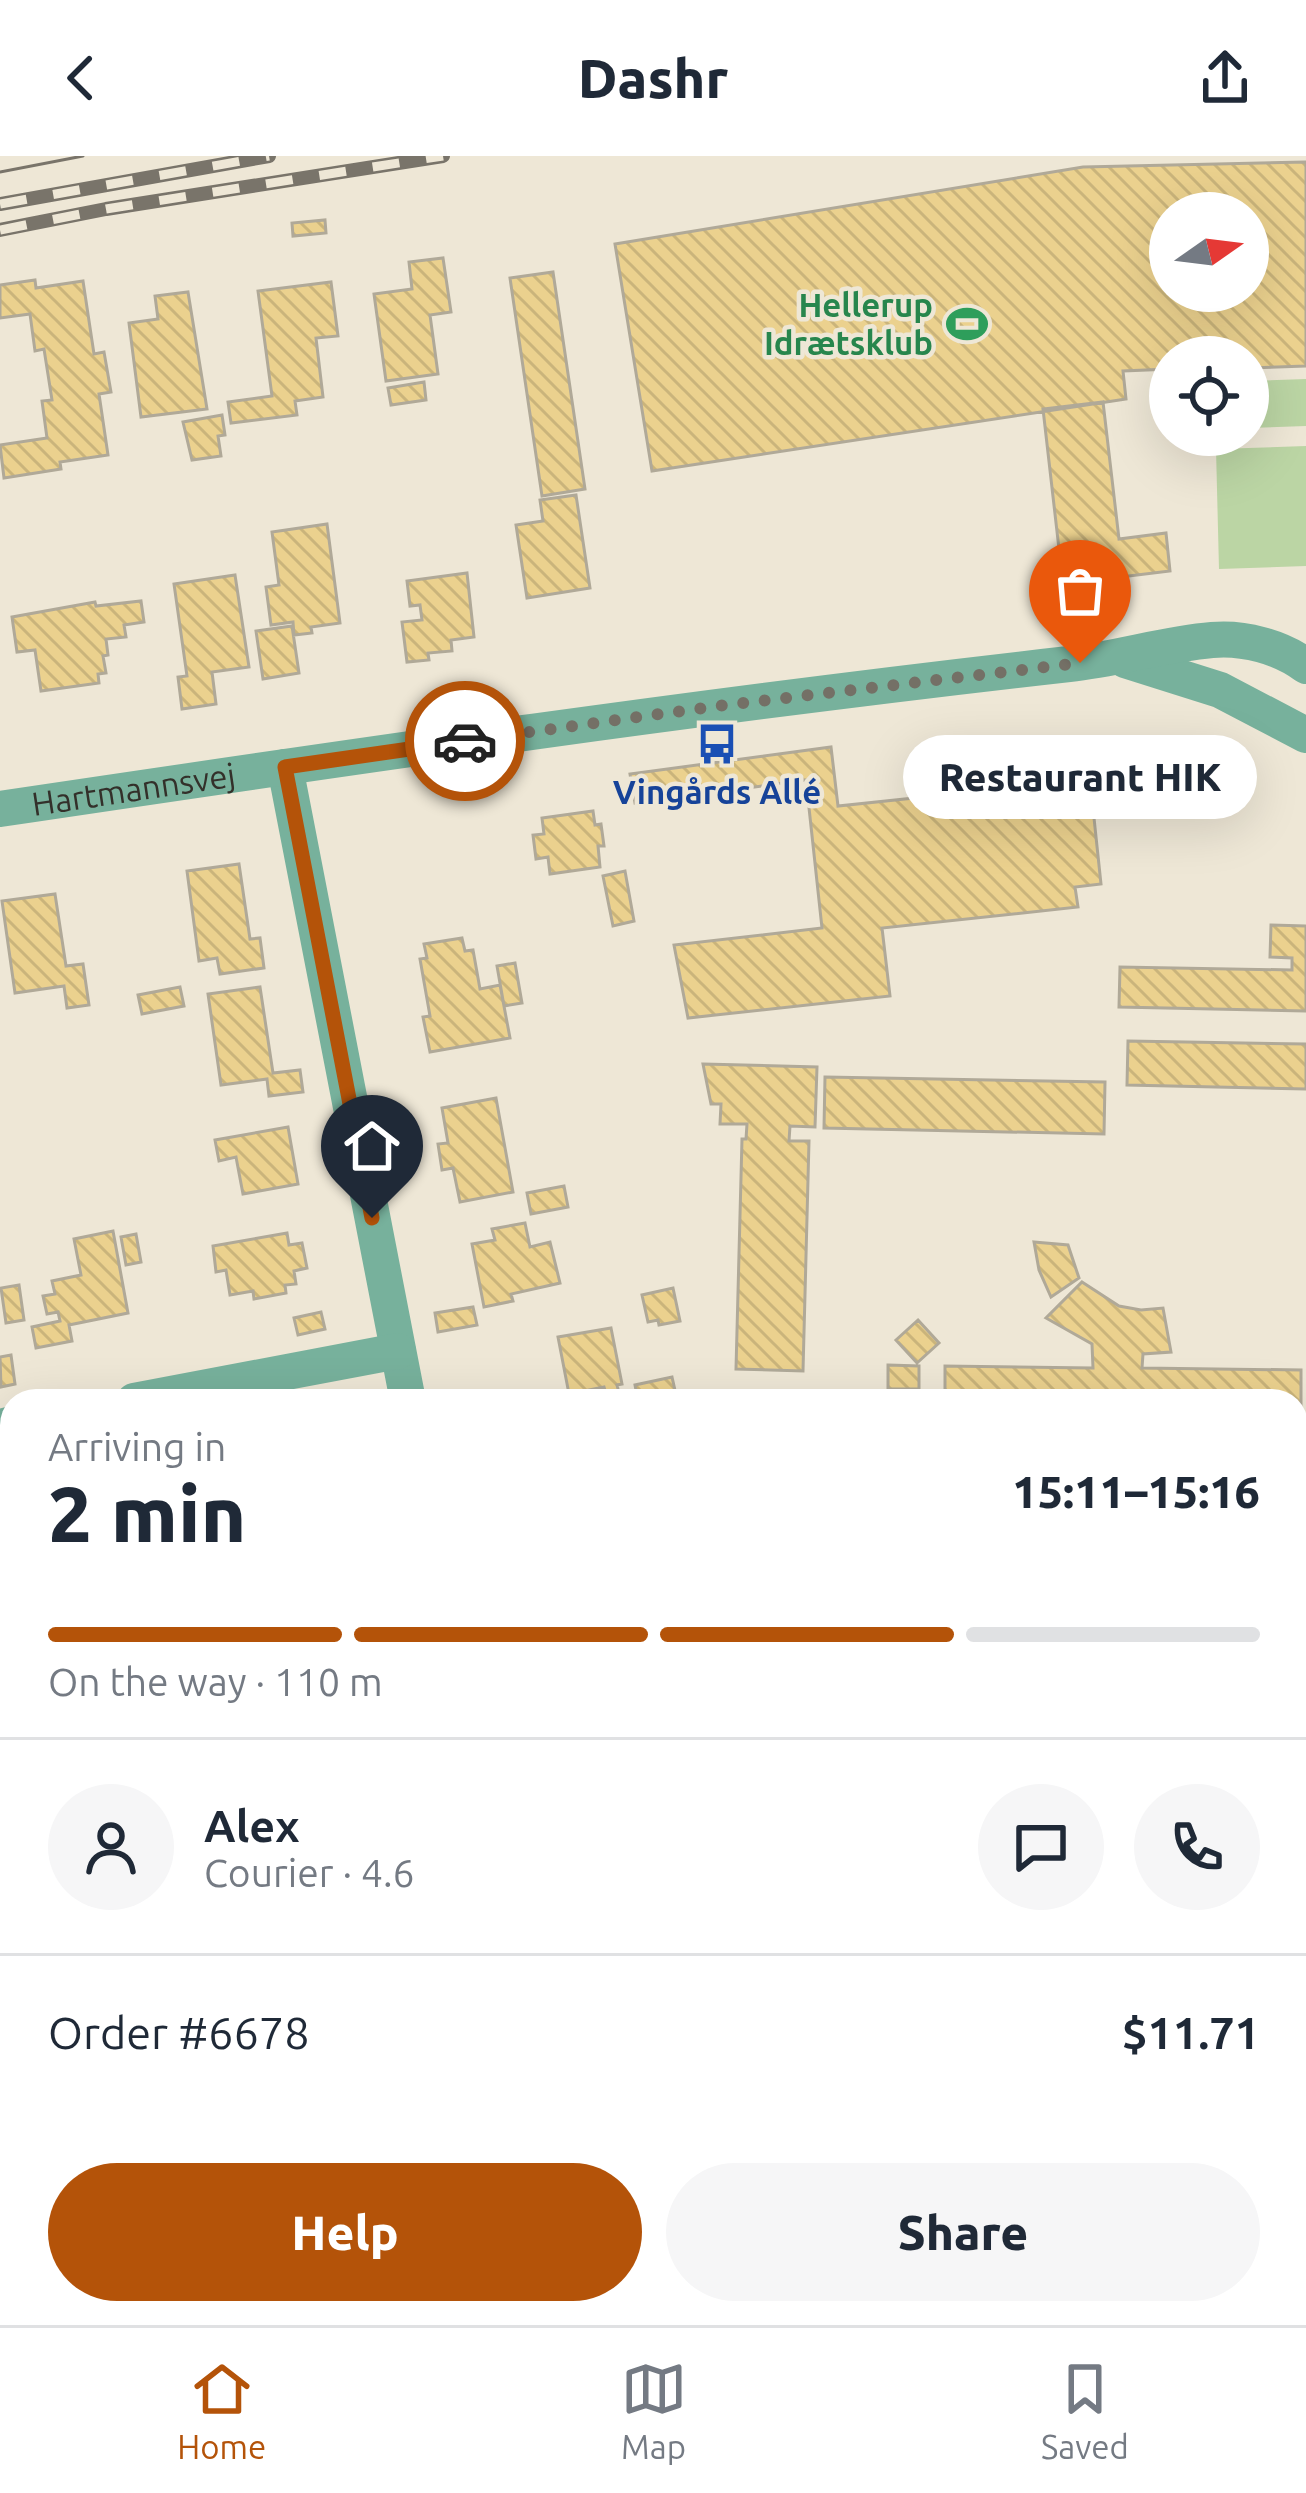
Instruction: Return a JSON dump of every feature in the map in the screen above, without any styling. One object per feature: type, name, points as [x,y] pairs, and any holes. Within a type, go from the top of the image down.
[{"type":"street","name":"Hartmannsvej","points":[[0,809],[718,706],[1122,658],[1213,640],[1249,641],[1306,666]]},
{"type":"street","name":"Hartmannsvej","points":[[1122,658],[1220,690],[1305,733]]},
{"type":"street","points":[[285,767],[406,1389]]},
{"type":"street","points":[[197,1389],[398,1351]]},
{"type":"green space","points":[[1306,379],[1306,426],[1269,427],[1269,380]]},
{"type":"green space","points":[[1306,446],[1306,566],[1219,569],[1216,456],[1269,456],[1269,447]]},
{"type":"building","name":"Hellerup Idrætsklub","points":[[1306,162],[1306,366],[1269,367],[1269,336],[1149,336],[1149,370],[1123,371],[1126,399],[652,471],[615,244],[1083,167]]},
{"type":"building","points":[[325,220],[326,233],[293,236],[292,223]]},
{"type":"building","points":[[443,258],[451,312],[430,315],[438,374],[386,381],[374,294],[412,289],[409,262]]},
{"type":"building","points":[[553,272],[585,489],[542,496],[510,278]]},
{"type":"building","points":[[35,280],[36,288],[83,281],[94,354],[104,352],[111,392],[99,394],[108,455],[4,478],[0,445],[47,438],[42,401],[52,400],[44,349],[35,351],[30,314],[0,318],[0,285]]},
{"type":"building","points":[[331,282],[338,336],[316,338],[323,397],[295,401],[297,415],[231,423],[228,402],[272,396],[258,291]]},
{"type":"building","points":[[188,292],[207,409],[141,417],[129,323],[158,319],[155,296]]},
{"type":"building","points":[[424,382],[426,400],[391,405],[388,388]]},
{"type":"building","points":[[1103,402],[1119,539],[1166,533],[1170,571],[1063,584],[1043,409]]},
{"type":"building","points":[[222,415],[221,456],[192,460],[183,422]]},
{"type":"building","points":[[576,495],[590,588],[527,598],[516,525],[543,521],[540,500]]},
{"type":"building","points":[[327,524],[340,623],[294,635],[293,622],[271,625],[266,587],[279,585],[272,532]]},
{"type":"building","points":[[467,573],[474,637],[451,640],[452,651],[428,653],[429,660],[407,662],[402,622],[422,620],[420,605],[410,606],[407,581]]},
{"type":"building","points":[[235,575],[249,667],[212,672],[216,704],[182,709],[178,677],[187,676],[174,584]]},
{"type":"building","points":[[141,601],[144,622],[124,625],[126,637],[106,639],[106,673],[98,674],[99,683],[41,691],[35,650],[17,652],[12,617],[95,602],[96,606]]},
{"type":"building","points":[[292,626],[299,673],[263,679],[256,631]]},
{"type":"building","points":[[831,747],[838,806],[1064,782],[1067,801],[1092,799],[1101,884],[1075,887],[1078,907],[882,928],[890,996],[688,1018],[674,945],[822,928],[806,780],[635,803],[630,774]]},
{"type":"building","points":[[593,811],[595,825],[601,824],[604,846],[598,846],[600,867],[550,874],[548,857],[536,859],[533,835],[544,834],[542,818]]},
{"type":"building","points":[[239,864],[250,939],[260,938],[264,968],[220,974],[217,958],[199,961],[187,871]]},
{"type":"building","points":[[625,871],[634,921],[613,926],[603,876]]},
{"type":"building","points":[[55,894],[66,966],[83,964],[89,1005],[67,1008],[64,986],[15,993],[2,901]]},
{"type":"building","points":[[1271,925],[1306,926],[1306,1011],[1119,1007],[1120,967],[1292,970],[1292,958],[1270,957]]},
{"type":"building","points":[[462,938],[465,951],[473,950],[480,989],[500,985],[510,1038],[430,1052],[423,1017],[430,1016],[420,959],[427,958],[424,944]]},
{"type":"building","points":[[515,963],[522,1003],[504,1006],[497,966]]},
{"type":"building","points":[[180,987],[184,1006],[142,1014],[138,995]]},
{"type":"building","points":[[260,987],[273,1073],[300,1070],[303,1092],[269,1096],[267,1079],[221,1085],[208,994]]},
{"type":"building","points":[[1128,1041],[1306,1044],[1306,1089],[1127,1085]]},
{"type":"building","points":[[703,1064],[817,1067],[815,1127],[790,1126],[789,1141],[809,1141],[803,1371],[736,1369],[742,1139],[746,1139],[747,1124],[720,1124],[721,1104],[711,1104]]},
{"type":"building","points":[[825,1077],[1105,1082],[1104,1134],[824,1128]]},
{"type":"building","points":[[496,1098],[513,1192],[460,1202],[453,1168],[442,1170],[438,1144],[448,1143],[442,1108]]},
{"type":"building","points":[[288,1127],[298,1184],[243,1194],[236,1157],[219,1161],[215,1140]]},
{"type":"building","points":[[564,1186],[568,1207],[531,1214],[527,1193]]},
{"type":"building","points":[[525,1223],[530,1247],[550,1242],[560,1283],[511,1294],[513,1301],[484,1307],[472,1244],[495,1240],[492,1229]]},
{"type":"building","points":[[113,1231],[128,1313],[69,1325],[72,1341],[36,1348],[32,1327],[60,1321],[58,1312],[47,1314],[43,1296],[55,1294],[52,1281],[81,1275],[74,1239]]},
{"type":"building","points":[[287,1233],[289,1245],[302,1243],[307,1268],[294,1271],[296,1284],[285,1285],[286,1293],[254,1299],[253,1291],[230,1295],[226,1270],[216,1272],[213,1246]]},
{"type":"building","points":[[136,1234],[141,1262],[126,1265],[121,1237]]},
{"type":"building","points":[[1034,1242],[1068,1245],[1079,1278],[1051,1297]]},
{"type":"building","points":[[1082,1282],[1119,1306],[1163,1308],[1171,1352],[1143,1354],[1142,1368],[1301,1370],[1301,1389],[945,1389],[945,1366],[1093,1368],[1092,1344],[1046,1318]]},
{"type":"building","points":[[19,1285],[24,1320],[6,1323],[1,1288]]},
{"type":"building","points":[[673,1288],[680,1321],[648,1322],[642,1295]]},
{"type":"building","points":[[473,1307],[477,1325],[438,1332],[435,1313]]},
{"type":"building","points":[[321,1312],[325,1329],[298,1335],[294,1318]]},
{"type":"building","points":[[918,1320],[939,1343],[917,1363],[896,1340]]},
{"type":"building","points":[[611,1328],[622,1384],[618,1389],[568,1389],[558,1337]]},
{"type":"building","points":[[11,1355],[15,1384],[1,1387],[0,1357]]},
{"type":"building","points":[[888,1365],[919,1366],[919,1389],[888,1389]]},
{"type":"building","points":[[672,1377],[675,1389],[636,1389],[635,1385]]},
{"type":"tram line","points":[[0,172],[83,156]]},
{"type":"railway","points":[[0,204],[269,156]]},
{"type":"railway","points":[[0,230],[443,156]]},
{"type":"way so far","points":[[465,741],[1080,663]]},
{"type":"place","name":"Hellerup Idrætsklub","points":[[967,324]]},
{"type":"place","name":"Restaurant HIK","points":[[1080,663]]},
{"type":"place","name":"Vingårds Allé","points":[[717,744]]},
{"type":"route","points":[[372,1218],[285,767],[465,741]]}]
